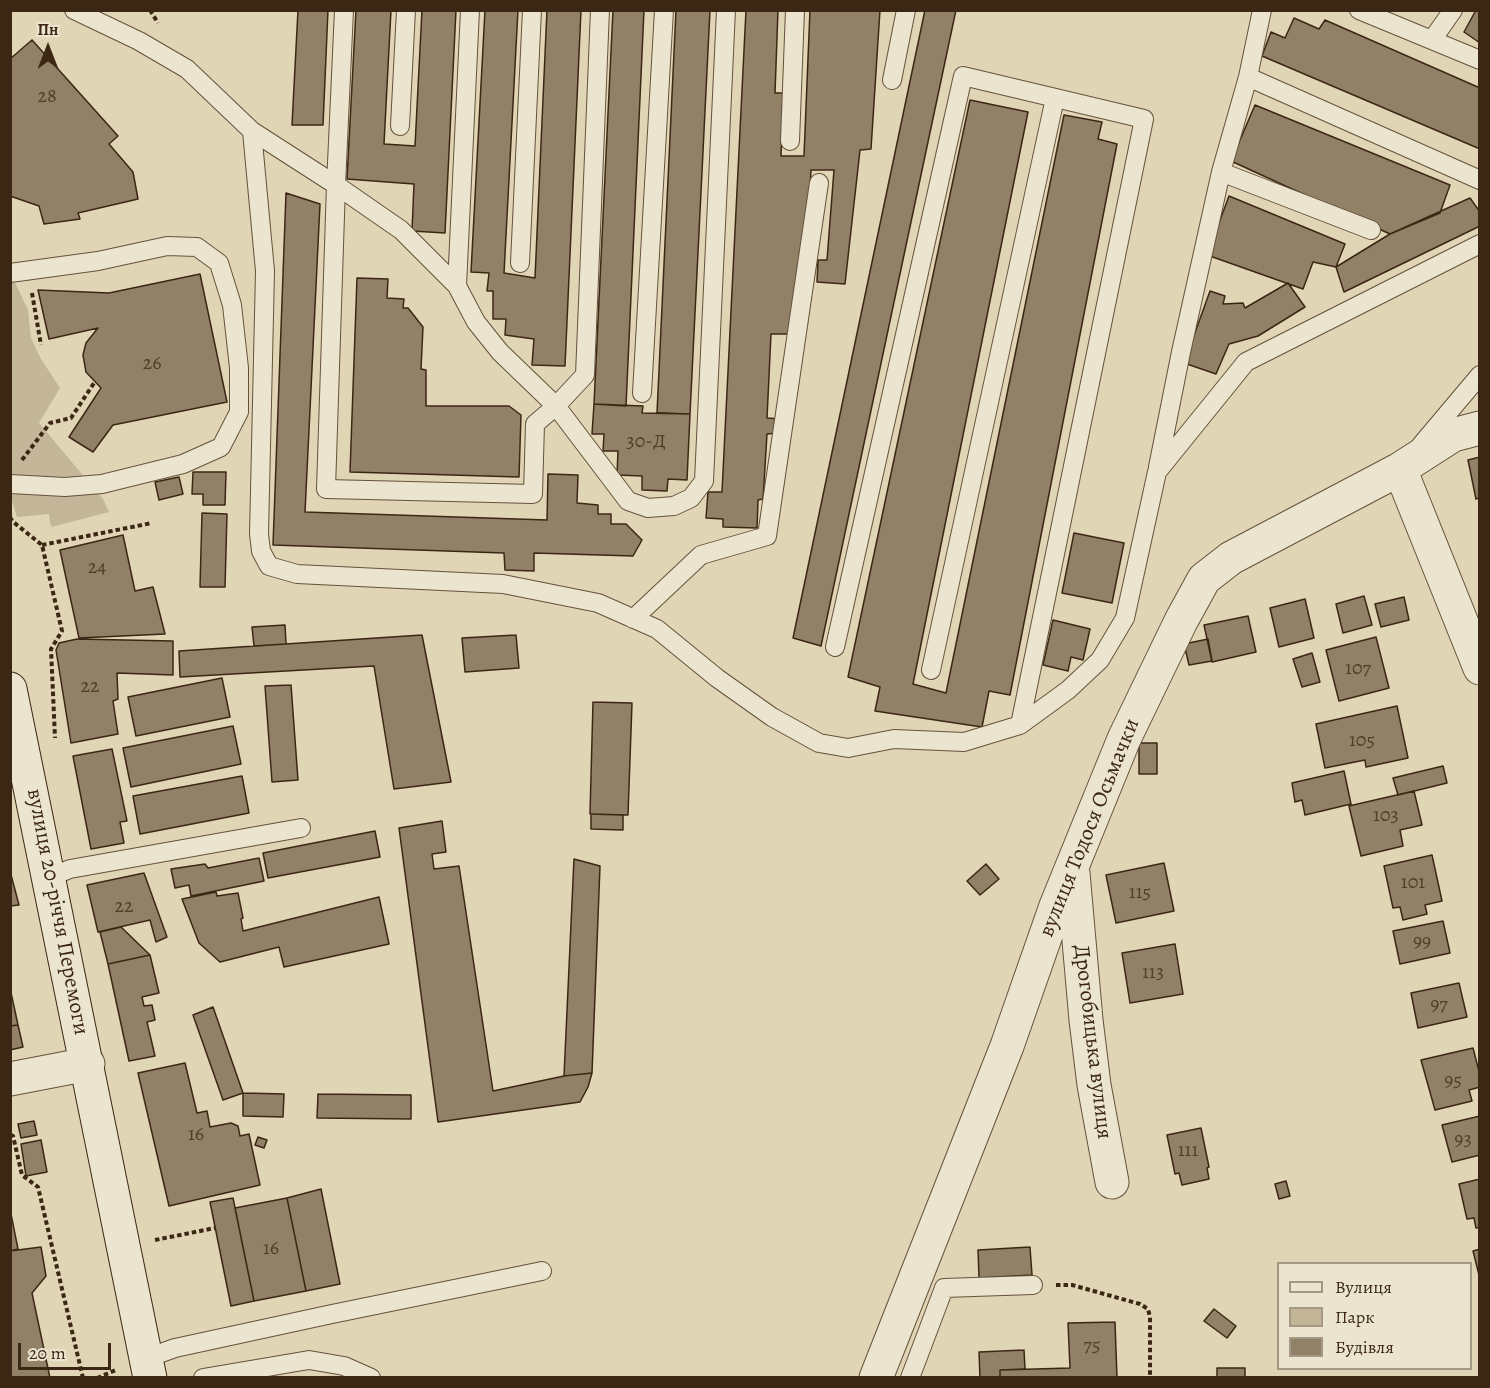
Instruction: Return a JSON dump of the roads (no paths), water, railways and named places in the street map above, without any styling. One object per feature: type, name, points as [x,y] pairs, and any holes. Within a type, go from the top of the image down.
[{"type":"street","name":"вулиця Тодося Осьмачки","points":[[876,1377],[1007,1046],[1056,906],[1124,739],[1204,579],[1232,558],[1400,469],[1453,435],[1479,428]]},
{"type":"street","points":[[1400,469],[1479,668]]},
{"type":"street","name":"вулиця 20-річчя Перемоги","points":[[10,689],[148,1368]]},
{"type":"street","name":"Дрогобицька вулиця","points":[[1072,866],[1090,1053],[1112,1182]]},
{"type":"street","name":"вулиця 20-річчя Перемоги","points":[[10,1079],[88,1064]]},
{"type":"lane","points":[[74,10],[139,41],[187,69],[252,131],[401,230],[458,286],[476,322],[500,351],[556,406],[628,501],[648,508],[674,506],[691,498],[704,481],[726,10]]},
{"type":"lane","points":[[344,10],[326,489],[532,494],[535,424],[556,406],[585,375],[600,10]]},
{"type":"lane","points":[[400,126],[406,10]]},
{"type":"lane","points":[[458,286],[470,10]]},
{"type":"lane","points":[[520,263],[532,10]]},
{"type":"lane","points":[[642,393],[664,10]]},
{"type":"lane","points":[[790,141],[795,10]]},
{"type":"lane","points":[[892,80],[906,10]]},
{"type":"lane","points":[[252,131],[265,271],[259,534],[261,551],[269,566],[297,574],[503,584],[598,603],[657,629],[717,678],[754,704],[819,743],[848,748],[894,739],[964,742],[1020,725],[1068,690],[1100,660],[1125,618],[1221,172],[1248,76],[1262,10]]},
{"type":"lane","points":[[1359,10],[1479,60]]},
{"type":"lane","points":[[1432,40],[1453,10]]},
{"type":"lane","points":[[835,647],[963,76],[1144,119],[1020,725]]},
{"type":"lane","points":[[1248,76],[1479,180]]},
{"type":"lane","points":[[931,670],[1055,98]]},
{"type":"lane","points":[[1221,172],[1371,230]]},
{"type":"lane","points":[[633,619],[701,555],[767,536],[819,183]]},
{"type":"lane","points":[[1157,472],[1246,362],[1479,244]]},
{"type":"lane","points":[[10,484],[65,487],[102,483],[183,464],[221,447],[239,412],[239,368],[232,305],[219,263],[197,247],[167,246],[98,261],[19,272]]},
{"type":"lane","points":[[1400,469],[1479,375]]},
{"type":"lane","points":[[50,877],[70,869],[301,828]]},
{"type":"lane","points":[[148,1368],[175,1348],[542,1271]]},
{"type":"lane","points":[[910,1377],[944,1288],[1033,1286]]},
{"type":"lane","points":[[203,1377],[309,1360],[344,1366],[371,1377]]}]
